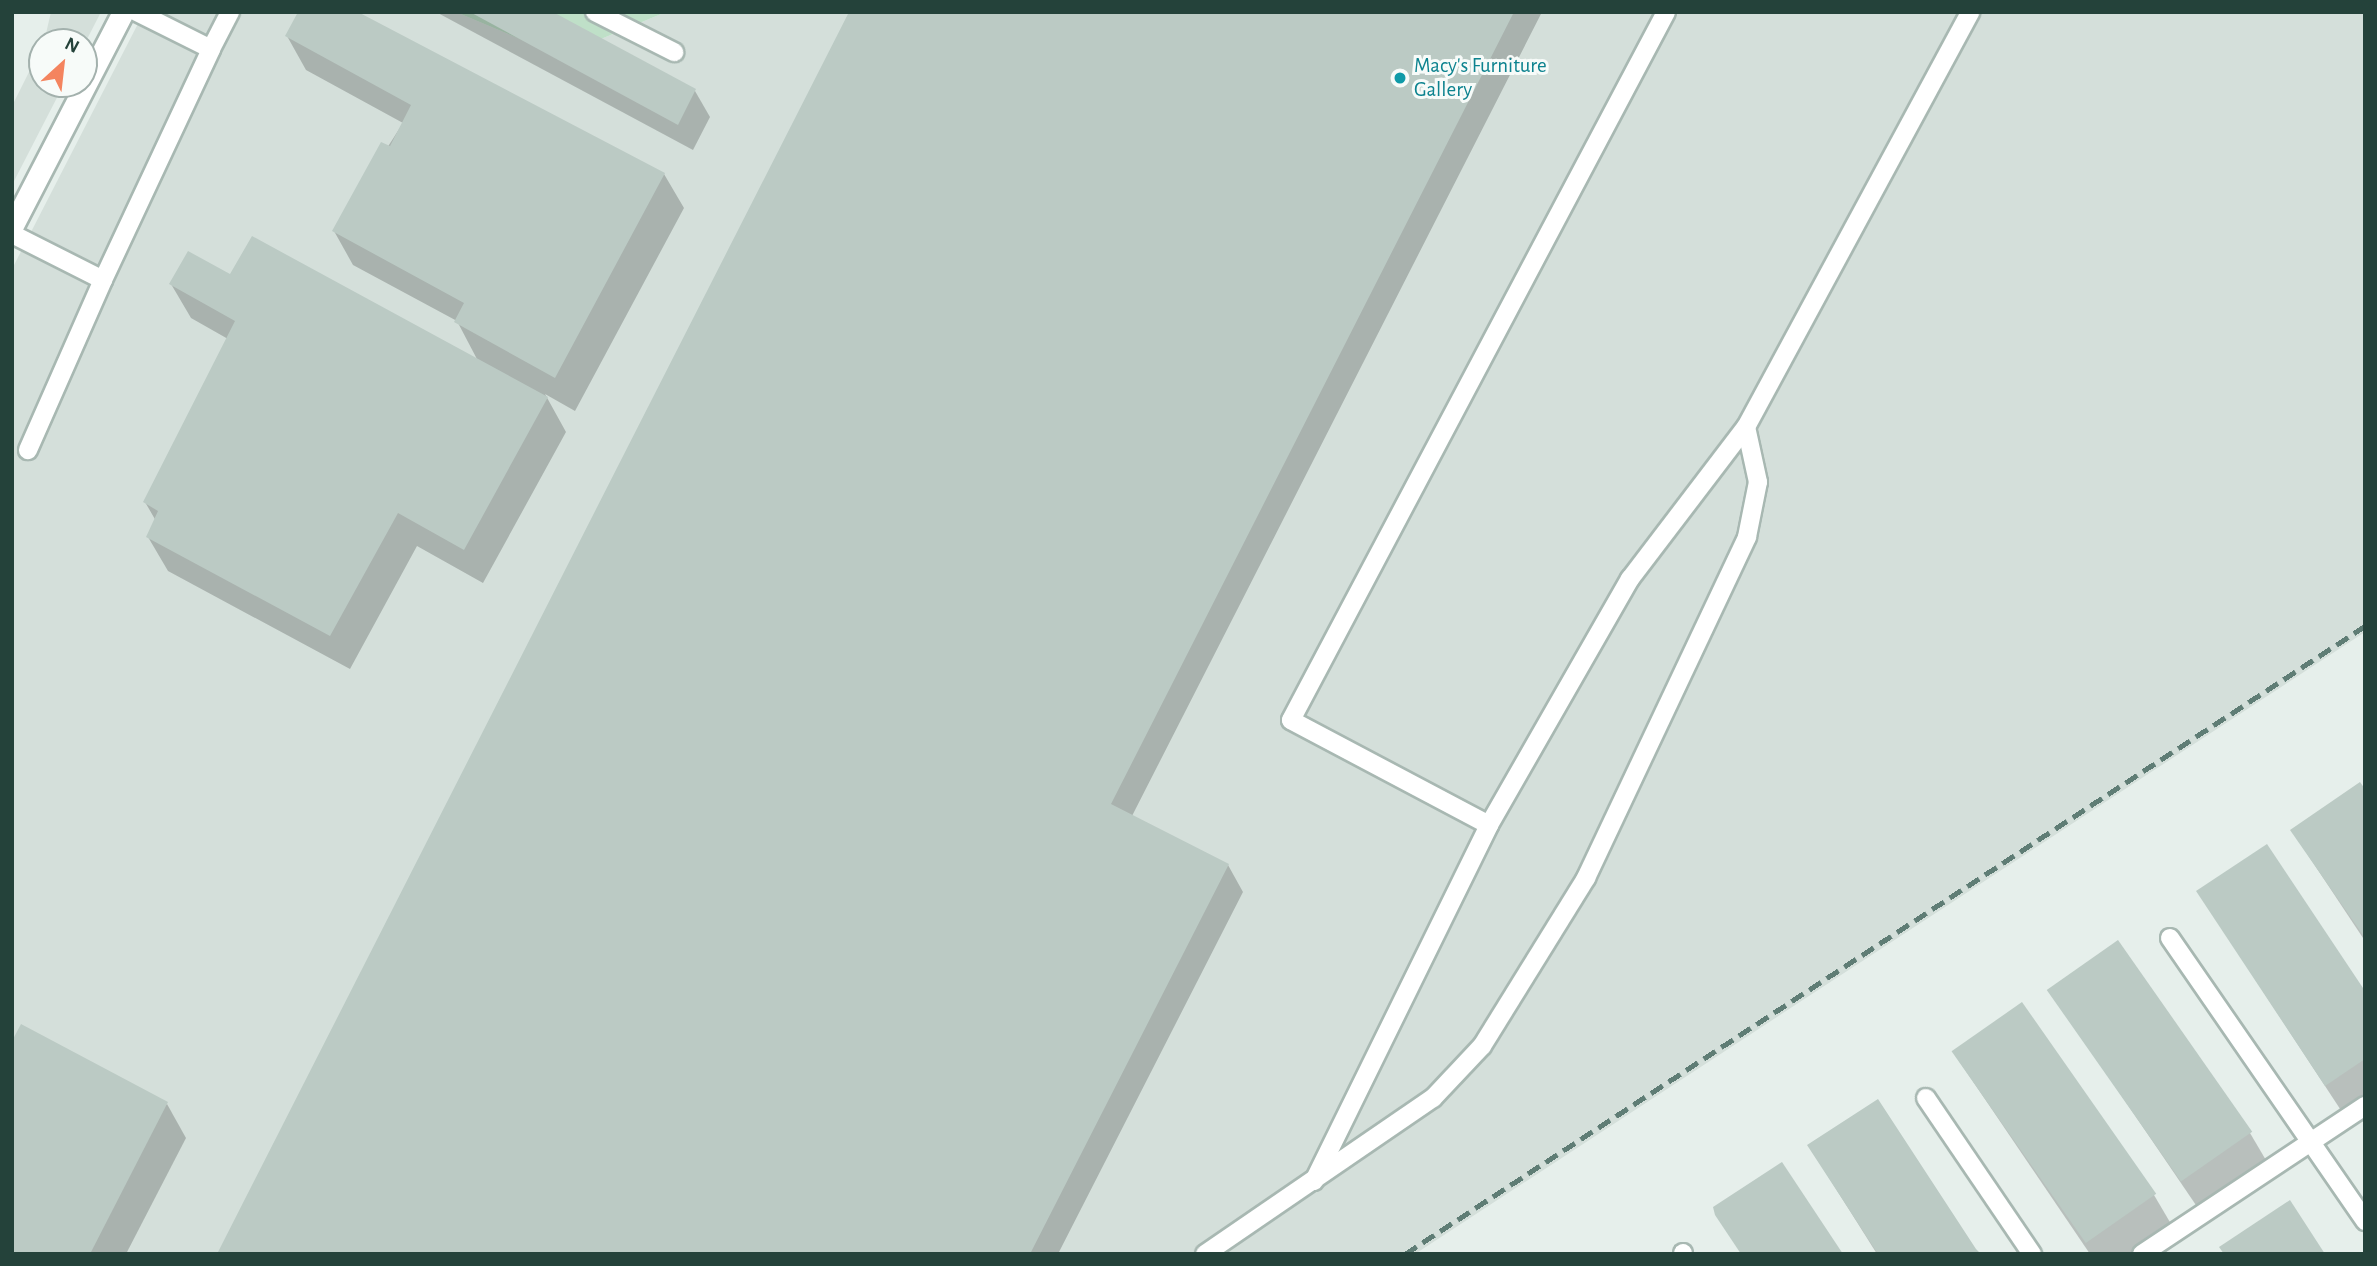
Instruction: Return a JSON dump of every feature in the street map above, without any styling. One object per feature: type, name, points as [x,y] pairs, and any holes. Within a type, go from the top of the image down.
[{"type":"street","points":[[12,227],[123,12]]},
{"type":"lane","points":[[137,12],[211,49]]},
{"type":"lane","points":[[28,450],[103,280],[230,12]]},
{"type":"lane","points":[[595,12],[674,52]]},
{"type":"lane","points":[[1489,825],[1291,720],[1667,12]]},
{"type":"lane","points":[[1314,1181],[1489,825],[1630,579],[1746,427],[1970,12]]},
{"type":"lane","points":[[12,234],[103,280]]},
{"type":"lane","points":[[1205,1254],[1433,1098],[1482,1046],[1586,878],[1747,537],[1758,482],[1746,427]]},
{"type":"lane","points":[[2170,938],[2285,1110],[2312,1141],[2365,1221]]},
{"type":"lane","points":[[1926,1098],[2032,1254]]},
{"type":"lane","points":[[2142,1254],[2365,1106]]},
{"type":"shaded area","points":[[51,12],[101,12],[93,28],[47,28]]},
{"type":"shaded area","points":[[144,12],[456,12],[560,56],[666,12],[2365,12],[2365,632],[1415,1254],[12,1254],[12,269]]},
{"type":"shaded area","points":[[28,74],[28,98],[57,98],[12,185],[12,106]]},
{"type":"green space","points":[[456,12],[666,12],[560,56]]},
{"type":"building","points":[[298,12],[358,12],[665,173],[555,378],[454,322],[464,303],[332,231],[381,142],[390,146],[411,105],[285,36]]},
{"type":"building","points":[[470,12],[553,12],[696,89],[678,125]]},
{"type":"building","points":[[849,12],[1514,12],[1111,804],[1229,864],[1030,1254],[217,1254]]},
{"type":"building","points":[[252,236],[548,397],[464,550],[398,513],[330,636],[146,537],[158,511],[143,502],[235,321],[169,284],[188,251],[230,274]]},
{"type":"building","points":[[2360,782],[2365,789],[2365,938],[2290,830]]},
{"type":"building","points":[[2267,844],[2365,991],[2365,1059],[2325,1086],[2196,891]]},
{"type":"building","points":[[2118,940],[2252,1132],[2181,1182],[2047,990]]},
{"type":"building","points":[[2022,1002],[2156,1194],[2086,1243],[1952,1051]]},
{"type":"building","points":[[21,1024],[168,1102],[90,1254],[12,1254],[12,1041]]},
{"type":"building","points":[[1878,1099],[1981,1254],[1878,1254],[1807,1145]]},
{"type":"building","points":[[1782,1162],[1843,1254],[1741,1254],[1715,1215],[1713,1207]]},
{"type":"building","points":[[2290,1200],[2325,1254],[2224,1254],[2219,1247]]},
{"type":"railway","points":[[1405,1254],[2365,626]]},
{"type":"place","name":"Macy's Furniture Gallery","points":[[1400,78]]}]
